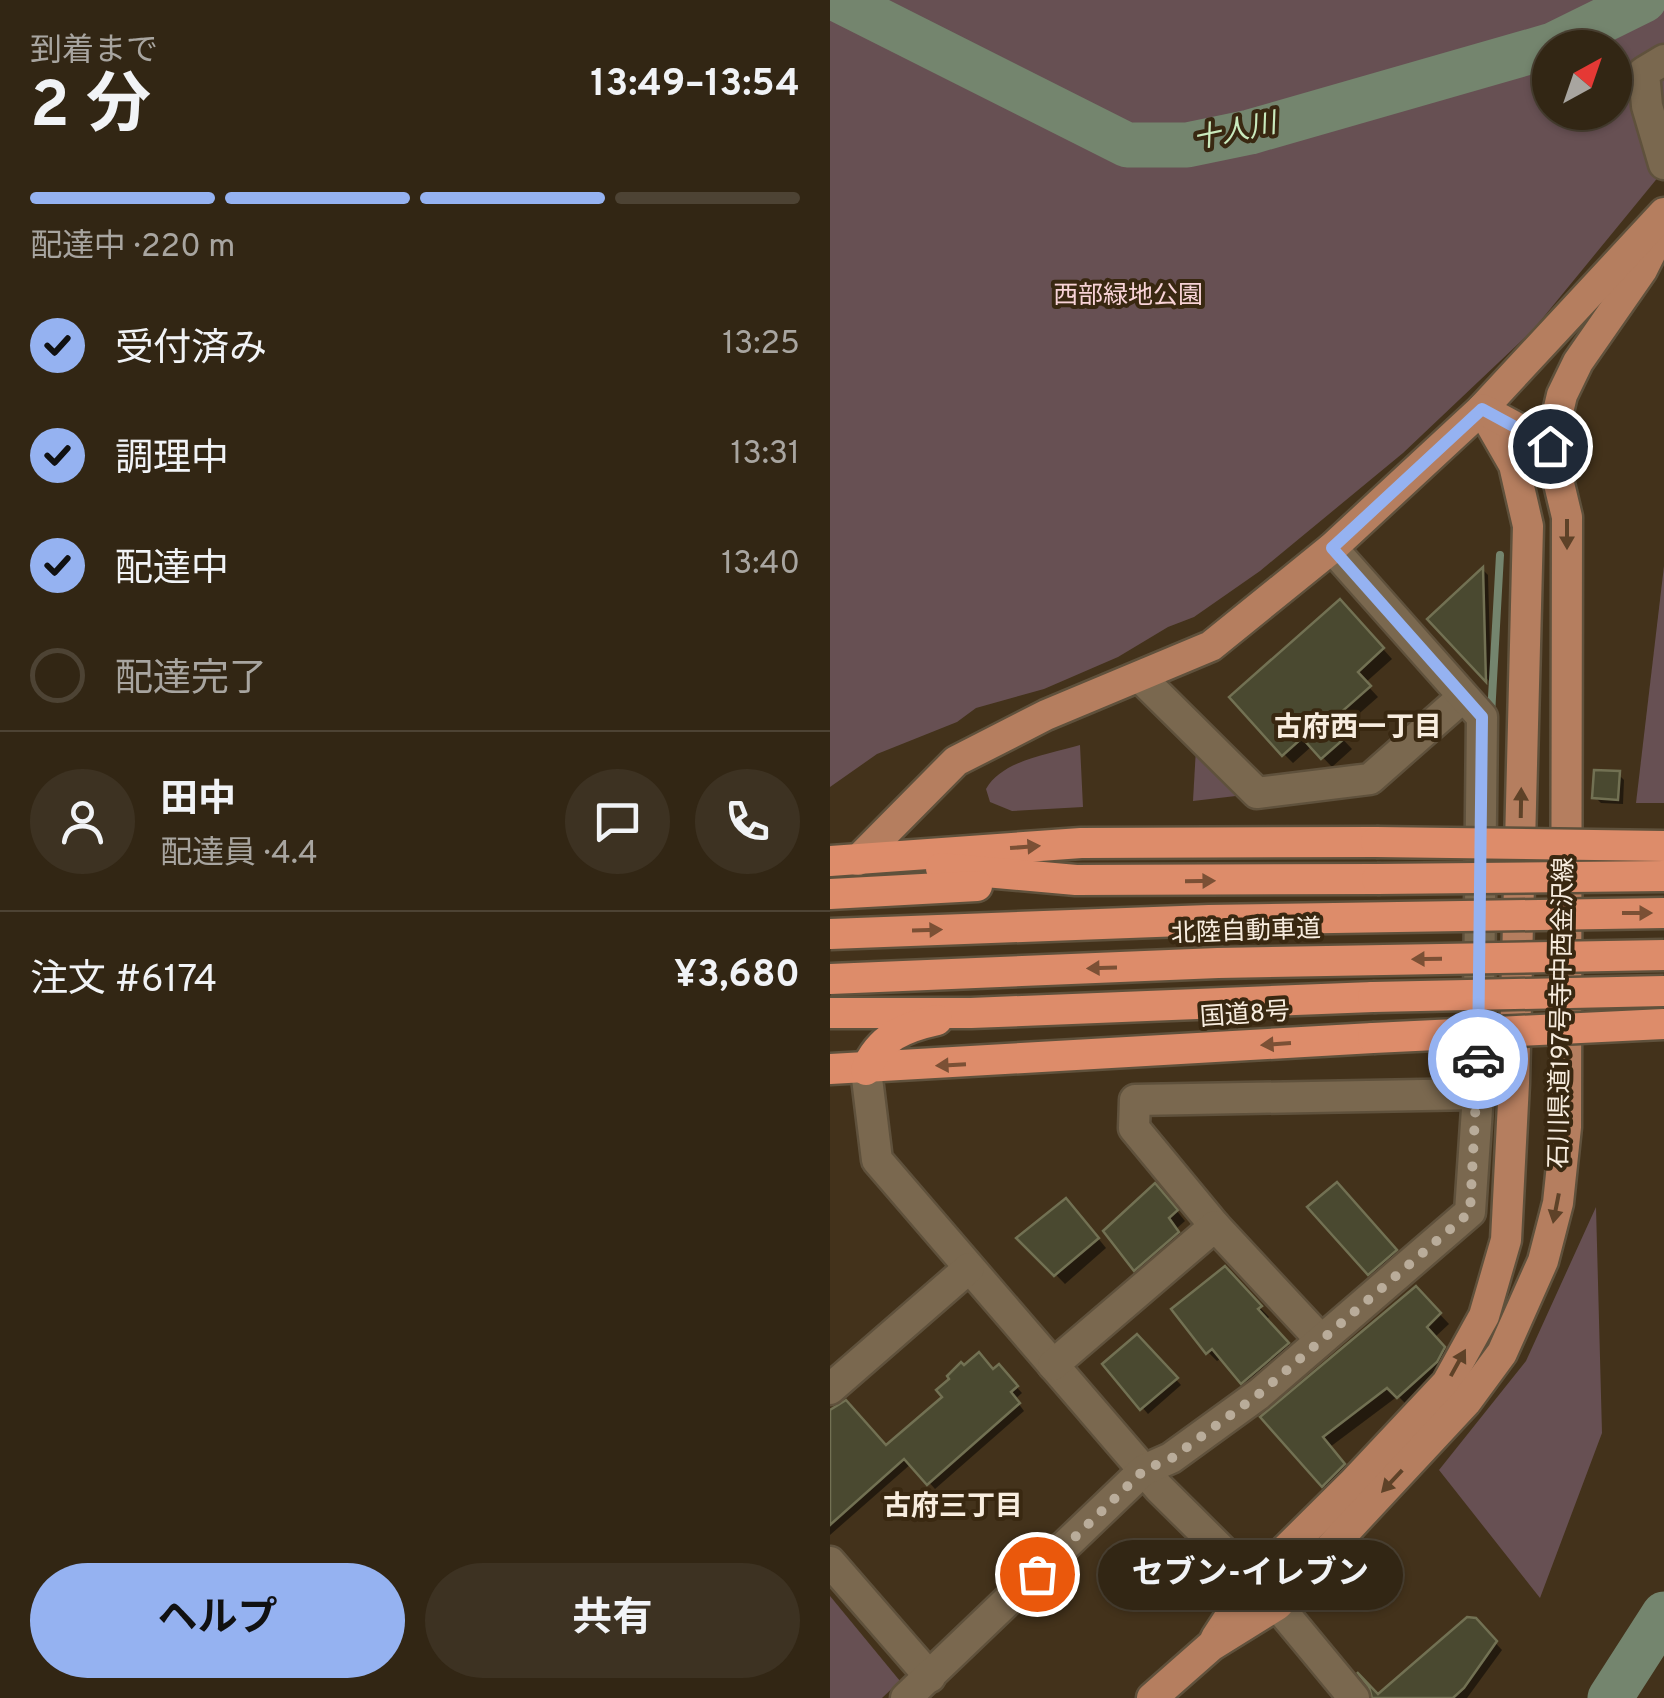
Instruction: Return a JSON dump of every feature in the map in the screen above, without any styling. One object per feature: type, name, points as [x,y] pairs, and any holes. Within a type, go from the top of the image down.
[{"type":"highway","points":[[844,860],[1081,843],[1664,846]]},
{"type":"highway","points":[[844,860],[1076,880]]},
{"type":"highway","points":[[830,894],[1076,880],[1664,876]]},
{"type":"highway","name":"北陸自動車道","points":[[830,934],[1209,920],[1664,913]]},
{"type":"highway","name":"北陸自動車道","points":[[830,979],[1218,963],[1664,955]]},
{"type":"highway","points":[[830,1013],[971,1013],[1373,997],[1664,991]]},
{"type":"highway","points":[[866,1070],[873,1054],[908,1026],[971,1013]]},
{"type":"highway","name":"国道8号","points":[[830,1070],[1664,1024]]},
{"type":"main road","points":[[844,860],[956,762],[1046,715],[1210,646],[1332,548],[1482,409],[1664,213]]},
{"type":"main road","points":[[1482,409],[1550,446],[1562,395],[1578,362],[1642,270],[1664,226]]},
{"type":"main road","name":"石川県道197号寺中西金沢線","points":[[1211,1646],[1252,1583],[1447,1384],[1484,1316],[1506,1240],[1514,1083],[1528,526],[1514,465],[1482,409]]},
{"type":"main road","name":"石川県道197号寺中西金沢線","points":[[1152,1698],[1211,1646],[1277,1605],[1466,1402],[1502,1354],[1544,1262],[1558,1203],[1566,1127],[1568,517],[1550,446]]},
{"type":"street","points":[[1664,60],[1644,72],[1647,106],[1664,164]]},
{"type":"street","points":[[906,1698],[1144,1470],[1172,1458],[1259,1394],[1470,1212],[1478,1094],[1482,717],[1332,548]]},
{"type":"street","points":[[1140,677],[1257,793],[1370,780],[1463,697]]},
{"type":"street","points":[[866,1070],[877,1160],[1144,1470],[1277,1605],[1354,1698]]},
{"type":"street","points":[[1320,1340],[1215,1226],[1134,1128],[1135,1100],[1478,1094]]},
{"type":"street","points":[[1053,1365],[1215,1226]]},
{"type":"street","points":[[830,1388],[969,1268]]},
{"type":"street","points":[[830,1562],[930,1677]]},
{"type":"green space","name":"西部緑地公園","points":[[830,0],[1664,0],[1664,170],[1533,330],[1403,453],[1260,571],[1194,617],[1168,627],[1118,657],[1044,689],[976,708],[957,722],[877,754],[830,787]]},
{"type":"green space","points":[[1664,566],[1664,803],[1636,803]]},
{"type":"green space","points":[[1080,745],[1083,807],[1012,811],[990,802],[986,789],[1003,771]]},
{"type":"green space","points":[[1196,748],[1236,796],[1193,801]]},
{"type":"green space","points":[[1596,1207],[1602,1433],[1540,1598],[1439,1470],[1526,1361]]},
{"type":"green space","points":[[830,1596],[900,1681],[882,1698],[830,1698]]},
{"type":"building","points":[[1483,567],[1486,682],[1427,619]]},
{"type":"building","points":[[1340,599],[1384,648],[1358,672],[1371,686],[1330,722],[1345,738],[1321,759],[1302,738],[1282,756],[1229,697]]},
{"type":"building","points":[[1594,770],[1620,771],[1618,800],[1592,798]]},
{"type":"building","points":[[1337,1182],[1397,1250],[1368,1275],[1307,1207]]},
{"type":"building","points":[[1155,1183],[1178,1210],[1169,1218],[1179,1232],[1134,1271],[1103,1231]]},
{"type":"building","points":[[1066,1198],[1099,1238],[1054,1276],[1016,1238]]},
{"type":"building","points":[[1225,1266],[1289,1343],[1241,1384],[1212,1349],[1206,1354],[1171,1309]]},
{"type":"building","points":[[1416,1286],[1441,1313],[1427,1327],[1445,1347],[1437,1362],[1397,1398],[1387,1388],[1323,1437],[1345,1464],[1322,1487],[1260,1417]]},
{"type":"building","points":[[1137,1334],[1178,1378],[1140,1410],[1102,1364]]},
{"type":"building","points":[[979,1352],[993,1369],[999,1364],[1018,1386],[1011,1392],[1020,1403],[927,1485],[904,1459],[830,1525],[830,1410],[846,1400],[886,1445],[942,1397],[936,1390],[961,1362],[964,1365]]},
{"type":"building","points":[[1467,1617],[1476,1618],[1497,1641],[1453,1698],[1372,1698],[1357,1672],[1378,1694]]},
{"type":"waterway","name":"十人川","points":[[839,0],[1127,145],[1187,145],[1250,132],[1553,45],[1644,0]]},
{"type":"waterway","points":[[1491,715],[1500,555]]},
{"type":"waterway","points":[[1610,1698],[1664,1614]]},
{"type":"way so far","points":[[1037,1574],[1144,1470],[1172,1458],[1259,1394],[1470,1212],[1478,1059]]},
{"type":"place","name":"セブン-イレブン","points":[[1037,1574]]},
{"type":"district","name":"古府西一丁目","points":[[1358,729]]},
{"type":"district","name":"古府三丁目","points":[[953,1508]]},
{"type":"route","points":[[1478,1059],[1482,717],[1332,548],[1482,409],[1550,446]]}]
